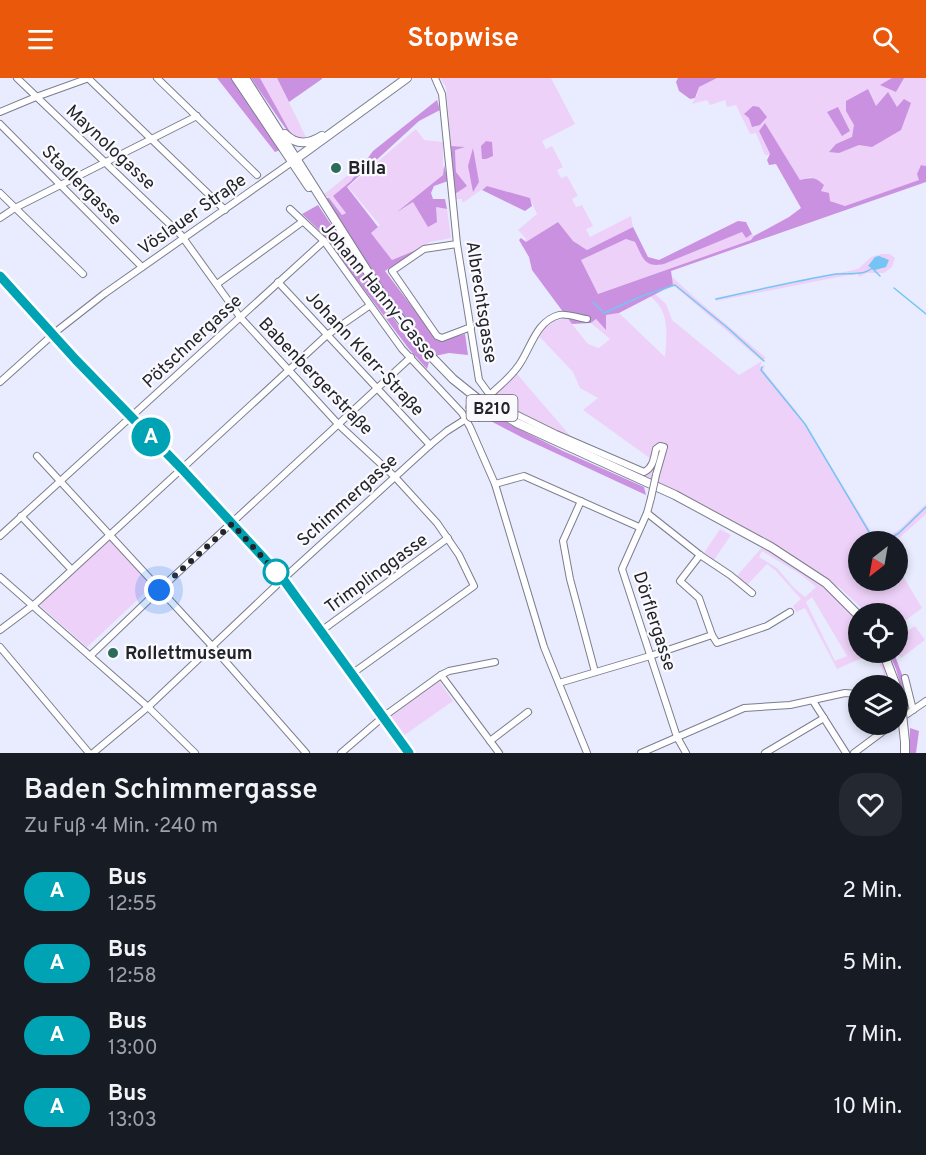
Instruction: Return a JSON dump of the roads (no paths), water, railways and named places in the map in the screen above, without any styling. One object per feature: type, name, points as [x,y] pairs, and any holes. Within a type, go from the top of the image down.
[{"type":"main road","name":"B210","points":[[236,78],[295,160]]},
{"type":"main road","name":"B210","points":[[245,78],[286,135],[297,142],[310,142],[325,134],[335,132]]},
{"type":"main road","name":"Vöslauer Straße","points":[[295,160],[407,78]]},
{"type":"main road","name":"B210","points":[[266,109],[295,160],[383,296],[412,335],[442,368],[478,399],[530,430],[675,495],[756,537],[826,583],[848,605]]},
{"type":"main road","points":[[904,735],[904,753]]},
{"type":"street","name":"Maynologasse","points":[[16,78],[185,238]]},
{"type":"street","points":[[0,112],[89,78],[225,210]]},
{"type":"street","points":[[157,78],[257,175]]},
{"type":"street","name":"Albrechtsgasse","points":[[435,78],[442,94],[457,244],[479,380],[490,394],[520,364],[535,336],[548,321],[560,315],[587,319]]},
{"type":"street","points":[[0,218],[15,208],[197,116]]},
{"type":"street","name":"Stadlergasse","points":[[0,124],[142,267]]},
{"type":"street","name":"Vöslauer Straße","points":[[0,382],[53,334],[142,267],[295,160]]},
{"type":"street","points":[[0,193],[83,274]]},
{"type":"street","name":"Johann Hanny-Gasse","points":[[291,209],[324,241],[402,349],[466,419]]},
{"type":"street","points":[[217,284],[302,222]]},
{"type":"street","name":"Babenbergerstraße","points":[[185,238],[240,317],[339,425],[395,477],[448,538],[474,586],[353,673]]},
{"type":"street","name":"Pötschnergasse","points":[[0,536],[324,241]]},
{"type":"street","points":[[457,244],[424,249],[392,271],[437,336],[442,338],[471,327]]},
{"type":"street","points":[[0,276],[283,579],[409,753]]},
{"type":"street","name":"Johann Klerr-Straße","points":[[278,282],[430,445]]},
{"type":"street","points":[[0,630],[33,606],[327,335],[369,306]]},
{"type":"street","points":[[90,656],[411,357]]},
{"type":"street","name":"Dörflergasse","points":[[490,394],[495,402],[519,416],[644,472],[648,470],[653,461],[656,449],[660,446],[664,447],[646,513],[622,568],[677,737],[686,753]]},
{"type":"street","points":[[466,419],[495,484],[544,647],[588,753]]},
{"type":"street","name":"Schimmergasse","points":[[91,753],[148,707],[283,579],[430,445],[466,419]]},
{"type":"street","points":[[37,456],[212,646],[306,753]]},
{"type":"street","points":[[495,484],[524,476],[639,527]]},
{"type":"street","points":[[581,501],[563,542],[570,579],[595,672]]},
{"type":"street","points":[[646,513],[752,593]]},
{"type":"street","points":[[21,516],[71,569]]},
{"type":"street","name":"Trimplinggasse","points":[[321,631],[448,538]]},
{"type":"street","points":[[700,555],[680,582],[699,598],[717,643],[767,626],[790,612]]},
{"type":"street","points":[[0,577],[148,707],[195,753]]},
{"type":"street","points":[[559,683],[712,635]]},
{"type":"street","points":[[0,647],[91,753]]},
{"type":"street","points":[[341,753],[383,717],[441,675],[449,671],[495,662]]},
{"type":"street","points":[[441,675],[499,753]]},
{"type":"street","points":[[908,690],[913,710]]},
{"type":"street","points":[[641,753],[744,708],[790,705],[848,693]]},
{"type":"street","points":[[908,713],[926,700]]},
{"type":"street","points":[[813,701],[846,753]]},
{"type":"street","points":[[490,741],[528,712]]},
{"type":"street","points":[[765,753],[824,718]]},
{"type":"street","points":[[854,753],[878,735]]},
{"type":"water","points":[[879,256],[889,260],[886,267],[875,270],[868,266],[875,257]]},
{"type":"waterway","points":[[716,299],[836,274],[860,273],[872,268],[880,276]]},
{"type":"waterway","points":[[593,302],[604,313],[642,296],[675,285],[764,361]]},
{"type":"waterway","points":[[894,288],[926,314]]},
{"type":"waterway","points":[[762,367],[761,370],[805,424],[868,531]]},
{"type":"waterway","points":[[901,531],[926,507]]},
{"type":"place","name":"Billa","points":[[336,168]]},
{"type":"place","name":"Rollettmuseum","points":[[113,653]]}]
